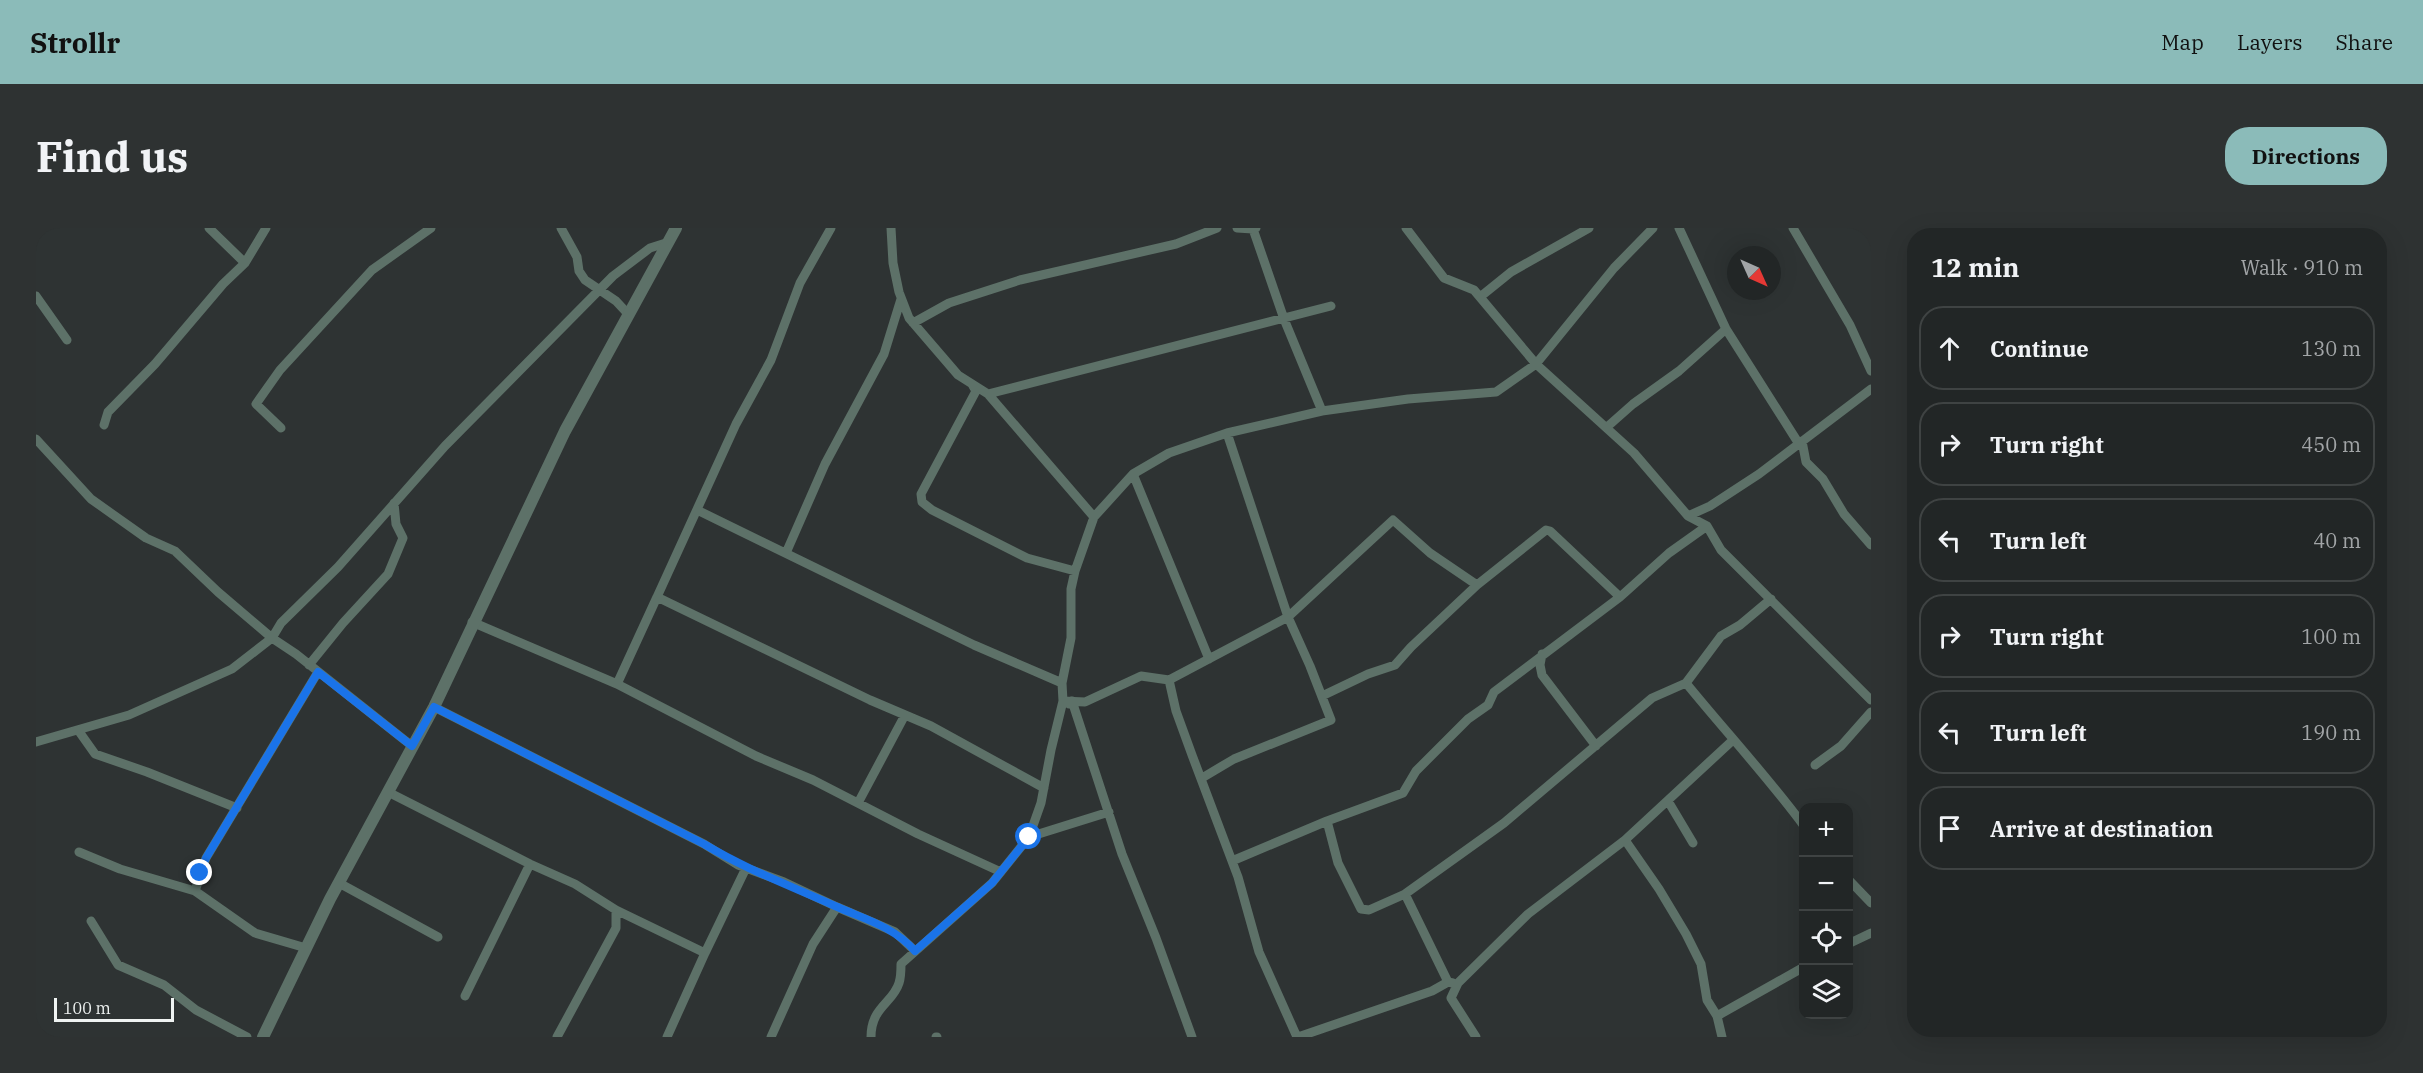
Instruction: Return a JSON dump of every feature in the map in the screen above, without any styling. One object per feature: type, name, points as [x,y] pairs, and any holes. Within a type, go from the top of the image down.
[{"type":"street","points":[[209,228],[245,263]]},
{"type":"street","points":[[104,425],[108,412],[155,364],[222,284],[245,263],[266,228]]},
{"type":"street","points":[[281,428],[256,404],[280,370],[372,270],[431,228]]},
{"type":"street","points":[[561,228],[577,257],[579,271],[585,280],[598,291],[616,301],[629,315]]},
{"type":"street","points":[[263,1037],[339,883],[434,707],[472,622],[565,431],[676,228]]},
{"type":"street","points":[[616,684],[736,424],[771,360],[801,283],[831,228]]},
{"type":"street","points":[[891,228],[893,263],[902,299],[913,323],[958,375],[988,394],[1094,517]]},
{"type":"street","points":[[913,323],[949,303],[1020,280],[1176,244],[1217,228]]},
{"type":"street","points":[[1237,228],[1255,229],[1284,319],[1322,411]]},
{"type":"street","points":[[1406,228],[1444,278],[1474,290],[1536,364],[1634,453],[1688,516],[1707,526],[1720,550],[1871,700]]},
{"type":"street","points":[[1192,1037],[1122,854],[1062,683],[1071,638],[1071,589],[1094,517],[1133,474],[1169,453],[1227,433],[1322,411],[1408,399],[1496,392],[1536,364],[1614,268],[1653,228]]},
{"type":"street","points":[[1679,228],[1726,329],[1800,442],[1806,462],[1823,479],[1844,514],[1871,545]]},
{"type":"street","points":[[1793,228],[1850,325],[1871,371]]},
{"type":"street","points":[[1480,297],[1511,272],[1586,229]]},
{"type":"street","points":[[36,741],[129,715],[232,669],[272,639],[281,624],[338,567],[445,446],[613,276],[650,248],[669,242]]},
{"type":"street","points":[[36,296],[67,340]]},
{"type":"street","points":[[786,553],[825,464],[884,354],[902,299]]},
{"type":"street","points":[[988,394],[1331,306]]},
{"type":"street","points":[[1607,427],[1633,404],[1679,371],[1726,329]]},
{"type":"street","points":[[973,386],[976,391],[921,494],[922,502],[932,510],[1027,558],[1075,571]]},
{"type":"street","points":[[1688,516],[1710,506],[1759,474],[1871,389]]},
{"type":"street","points":[[1202,778],[1234,759],[1331,720],[1288,617],[1227,433]]},
{"type":"street","points":[[36,439],[91,499],[146,538],[175,551],[272,639],[309,665],[412,746]]},
{"type":"street","points":[[1133,474],[1209,659]]},
{"type":"street","points":[[309,665],[343,623],[388,574],[403,538],[396,524],[394,503]]},
{"type":"street","points":[[697,510],[974,645],[1062,683]]},
{"type":"street","points":[[1068,701],[1085,702],[1141,676],[1169,680],[1288,617],[1393,520],[1430,553],[1477,585]]},
{"type":"street","points":[[1232,861],[1327,820],[1403,793],[1416,771],[1468,719],[1488,705],[1494,692],[1620,597],[1669,553],[1707,526]]},
{"type":"street","points":[[1322,696],[1368,674],[1395,665],[1477,585],[1546,530],[1550,531],[1620,597]]},
{"type":"street","points":[[657,597],[870,700],[931,726],[1044,788]]},
{"type":"street","points":[[1327,820],[1338,863],[1361,909],[1369,910],[1405,894],[1504,823],[1652,698],[1686,683],[1721,636],[1740,625],[1771,599]]},
{"type":"street","points":[[472,622],[616,684],[756,756],[813,780],[918,834],[1001,872]]},
{"type":"street","points":[[1542,654],[1540,665],[1542,675],[1596,746]]},
{"type":"street","points":[[195,891],[206,858],[318,672]]},
{"type":"street","points":[[1169,680],[1176,711],[1232,861],[1260,952],[1298,1037],[1453,983],[1528,914],[1625,840],[1732,740]]},
{"type":"street","points":[[1686,683],[1732,740],[1776,788],[1799,820]]},
{"type":"street","points":[[871,1037],[871,1027],[879,1010],[899,984],[901,964],[992,883],[1029,837],[1044,788],[1060,714],[1068,701]]},
{"type":"street","points":[[434,707],[747,868],[784,882],[895,932],[915,951]]},
{"type":"street","points":[[1815,765],[1841,746],[1871,712]]},
{"type":"street","points":[[858,803],[905,715]]},
{"type":"street","points":[[78,730],[95,754],[237,808]]},
{"type":"street","points":[[388,792],[530,864],[575,884],[616,910],[705,953]]},
{"type":"street","points":[[1668,801],[1693,843]]},
{"type":"street","points":[[1029,837],[1109,812]]},
{"type":"street","points":[[1625,840],[1659,889],[1701,964],[1707,1000],[1717,1016],[1722,1037]]},
{"type":"street","points":[[79,852],[120,869],[195,891],[255,933],[306,948]]},
{"type":"street","points":[[465,996],[530,864]]},
{"type":"street","points":[[666,1037],[747,868]]},
{"type":"street","points":[[339,883],[438,937]]},
{"type":"street","points":[[1853,884],[1871,903]]},
{"type":"street","points":[[1405,894],[1453,983],[1451,998],[1476,1037]]},
{"type":"street","points":[[771,1037],[813,944],[837,907]]},
{"type":"street","points":[[557,1037],[616,928],[616,910]]},
{"type":"street","points":[[91,921],[118,965],[164,985],[196,1010],[247,1037]]},
{"type":"street","points":[[1853,942],[1871,933]]},
{"type":"street","points":[[1717,1016],[1799,969]]},
{"type":"route","points":[[200,873],[206,858],[241,798],[318,672],[412,746],[434,707],[704,844],[738,865],[784,882],[895,932],[915,951],[992,883],[1029,837]]}]
